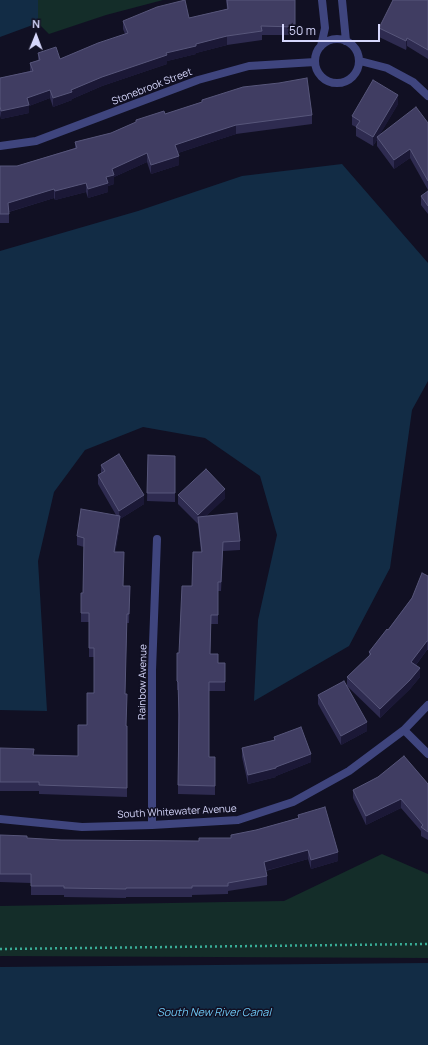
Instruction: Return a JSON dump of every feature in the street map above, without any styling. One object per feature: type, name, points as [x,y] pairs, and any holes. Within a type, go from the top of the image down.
[{"type":"street","points":[[321,46],[325,28],[322,0]]},
{"type":"street","points":[[342,0],[346,41]]},
{"type":"street","points":[[337,39],[346,41],[353,45],[358,52],[360,61],[358,70],[353,77],[346,82],[338,84],[329,82],[322,77],[317,70],[315,62],[316,53],[321,46],[328,41],[337,39]]},
{"type":"street","points":[[360,61],[387,68],[414,82],[428,96]]},
{"type":"street","name":"Stonebrook Street","points":[[0,146],[36,141],[198,80],[249,66],[315,62]]},
{"type":"street","name":"Rainbow Avenue","points":[[152,825],[152,670],[157,539]]},
{"type":"street","name":"South Whitewater Avenue","points":[[0,819],[82,827],[238,820],[293,802],[349,771],[404,730],[428,705]]},
{"type":"street","points":[[404,730],[428,754]]},
{"type":"path","points":[[0,949],[428,944]]},
{"type":"green space","points":[[38,0],[163,0],[106,15],[49,34],[38,23]]},
{"type":"green space","points":[[382,854],[428,874],[428,958],[0,956],[0,906],[284,901]]},
{"type":"water","points":[[0,0],[38,0],[38,23],[0,37]]},
{"type":"water","points":[[342,164],[428,263],[428,381],[412,410],[390,568],[349,646],[254,701],[258,620],[277,535],[260,476],[205,438],[143,427],[85,450],[54,492],[38,561],[47,711],[0,710],[0,251],[138,211],[242,176]]},
{"type":"water","name":"South New River Canal","points":[[428,963],[428,1045],[0,1045],[0,967]]},
{"type":"building","points":[[185,0],[189,18],[228,9],[227,0],[295,0],[295,27],[261,26],[262,31],[227,36],[196,44],[196,46],[166,53],[167,55],[102,77],[71,90],[72,92],[53,98],[50,90],[27,98],[29,105],[1,111],[0,78],[33,71],[30,63],[40,60],[38,53],[56,47],[60,59],[98,43],[128,33],[123,21],[157,7]]},
{"type":"building","points":[[393,0],[428,0],[428,50],[407,38],[406,41],[379,28]]},
{"type":"building","points":[[307,78],[312,115],[236,125],[175,145],[179,156],[151,165],[147,153],[112,169],[114,175],[106,177],[108,183],[88,189],[86,183],[55,191],[54,189],[8,203],[9,214],[0,214],[0,166],[17,166],[77,148],[75,142],[111,133],[136,122],[136,120],[164,111],[165,114],[243,87]]},
{"type":"building","points":[[373,80],[398,95],[373,137],[356,127],[360,121],[352,116]]},
{"type":"building","points":[[416,107],[428,123],[428,181],[410,149],[394,160],[377,137]]},
{"type":"building","points":[[428,191],[428,206],[421,196]]},
{"type":"building","points":[[119,454],[144,495],[119,511],[98,475],[105,471],[101,465]]},
{"type":"building","points":[[148,455],[175,456],[175,493],[147,493]]},
{"type":"building","points":[[206,469],[225,489],[198,515],[178,495]]},
{"type":"building","points":[[81,509],[120,516],[114,552],[124,552],[123,586],[130,586],[129,614],[127,614],[125,694],[127,694],[127,788],[39,785],[39,782],[0,782],[0,748],[34,749],[33,755],[78,756],[78,725],[87,725],[87,693],[94,693],[94,648],[89,648],[89,613],[81,613],[84,538],[77,536]]},
{"type":"building","points":[[237,513],[240,541],[223,542],[221,582],[218,582],[218,615],[211,615],[210,654],[218,654],[218,663],[225,663],[225,682],[209,682],[209,757],[215,757],[215,786],[178,785],[179,715],[177,653],[179,653],[182,586],[192,586],[193,552],[202,552],[198,517]]},
{"type":"building","points":[[422,573],[428,576],[428,641],[411,662],[420,668],[410,680],[380,709],[347,677],[371,654],[369,652],[412,598]]},
{"type":"building","points":[[344,681],[367,722],[341,736],[318,695]]},
{"type":"building","points":[[301,727],[311,754],[276,768],[248,775],[242,748],[275,740],[274,737]]},
{"type":"building","points":[[404,756],[428,784],[428,832],[421,827],[423,825],[401,799],[366,816],[353,790],[378,777]]},
{"type":"building","points":[[325,807],[338,852],[311,860],[308,850],[264,862],[267,876],[228,883],[228,886],[126,889],[64,888],[64,886],[31,886],[31,874],[0,874],[0,835],[27,836],[27,838],[61,840],[199,841],[199,838],[231,838],[231,835],[256,830],[299,818],[298,815]]}]
